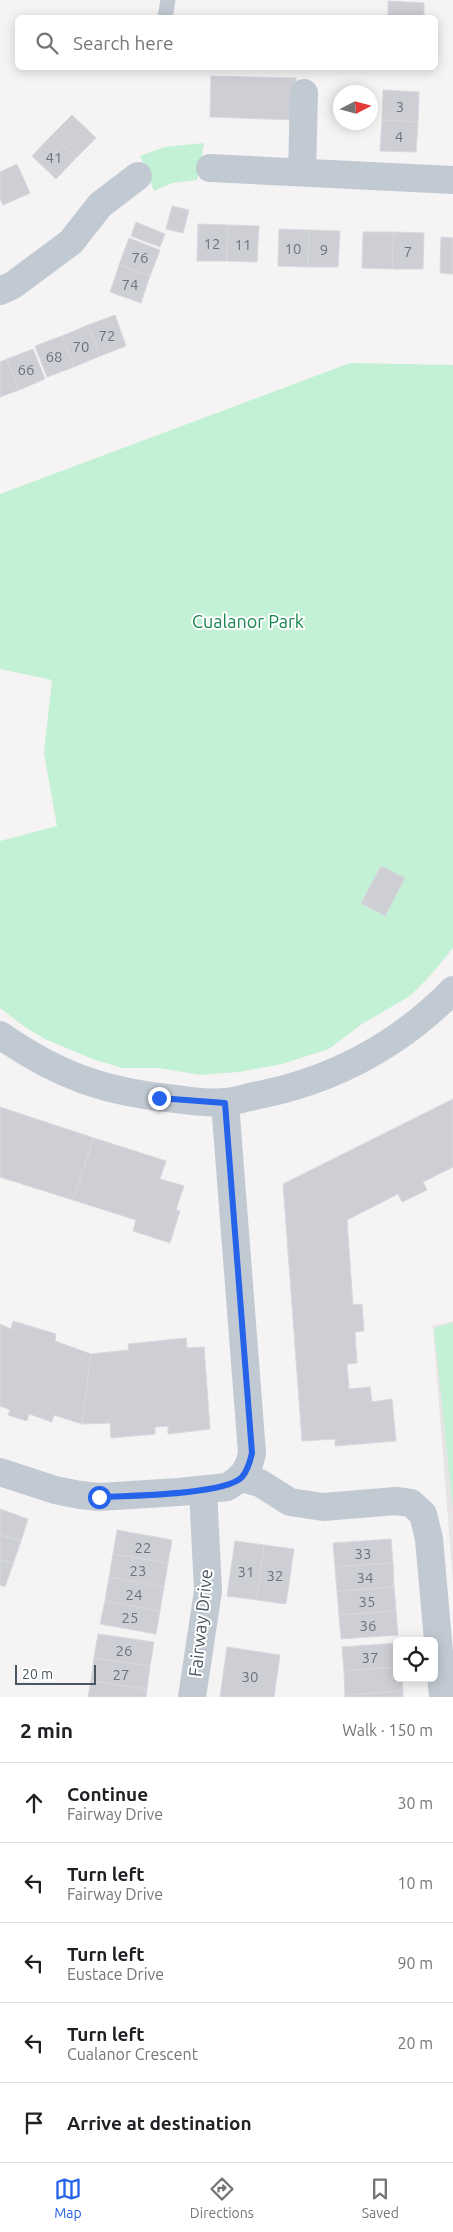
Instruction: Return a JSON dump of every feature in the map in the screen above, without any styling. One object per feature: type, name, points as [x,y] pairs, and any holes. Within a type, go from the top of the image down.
[{"type":"street","points":[[302,172],[304,93]]},
{"type":"street","points":[[210,168],[453,180]]},
{"type":"street","points":[[0,291],[13,285],[71,242],[100,205],[138,176]]},
{"type":"street","points":[[0,1035],[37,1060],[59,1071],[105,1087],[159,1098],[225,1103],[291,1088],[341,1070],[402,1034],[453,990]]},
{"type":"street","points":[[0,1472],[55,1490],[80,1495],[118,1496],[227,1487],[246,1471],[252,1453],[225,1103]]},
{"type":"street","points":[[246,1471],[260,1483],[290,1502],[323,1507],[396,1501],[410,1504],[422,1514],[429,1539],[443,1697]]},
{"type":"street","name":"Fairway Drive","points":[[192,1697],[208,1592],[203,1490]]},
{"type":"lane","points":[[166,15],[168,0]]},
{"type":"shaded area","points":[[453,1321],[453,1583],[433,1326]]},
{"type":"green space","points":[[204,143],[197,180],[172,183],[154,191],[140,156],[165,147]]},
{"type":"green space","name":"Cualanor Park","points":[[350,363],[453,365],[453,948],[410,996],[362,1024],[329,1049],[282,1064],[239,1072],[201,1075],[158,1068],[123,1068],[95,1060],[45,1039],[0,1008],[0,841],[57,826],[44,753],[52,680],[0,669],[0,494]]},
{"type":"green space","points":[[453,1323],[453,1508],[434,1328]]},
{"type":"building","points":[[388,1],[424,3],[424,15],[388,15]]},
{"type":"building","points":[[211,76],[296,78],[295,120],[210,117]]},
{"type":"building","points":[[383,90],[419,92],[418,122],[382,120]]},
{"type":"building","points":[[72,115],[96,138],[76,158],[52,135]]},
{"type":"building","points":[[382,120],[418,122],[416,152],[380,151]]},
{"type":"building","points":[[52,135],[76,158],[56,179],[32,156]]},
{"type":"building","points":[[17,164],[30,193],[3,205],[0,198],[0,172]]},
{"type":"building","points":[[172,206],[189,210],[183,233],[166,229]]},
{"type":"building","points":[[136,222],[165,234],[160,247],[131,236]]},
{"type":"building","points":[[198,224],[228,225],[227,261],[197,261]]},
{"type":"building","points":[[228,225],[259,226],[257,262],[227,261]]},
{"type":"building","points":[[279,229],[309,230],[308,267],[278,266]]},
{"type":"building","points":[[309,230],[340,231],[338,267],[308,267]]},
{"type":"building","points":[[363,232],[394,232],[392,269],[362,268]]},
{"type":"building","points":[[394,232],[424,233],[423,269],[392,269]]},
{"type":"building","points":[[441,237],[453,238],[453,274],[440,273]]},
{"type":"building","points":[[129,238],[160,250],[150,276],[119,265]]},
{"type":"building","points":[[119,265],[150,276],[141,303],[110,292]]},
{"type":"building","points":[[115,315],[126,346],[100,356],[88,325]]},
{"type":"building","points":[[88,325],[100,356],[74,367],[62,336]]},
{"type":"building","points":[[62,336],[74,367],[47,377],[35,346]]},
{"type":"building","points":[[33,349],[45,379],[19,390],[7,359]]},
{"type":"building","points":[[7,359],[19,390],[0,397],[0,362]]},
{"type":"building","points":[[381,866],[405,878],[385,916],[361,903]]},
{"type":"building","points":[[453,1099],[453,1167],[423,1182],[427,1190],[402,1202],[398,1194],[347,1220],[353,1305],[362,1304],[364,1331],[355,1332],[357,1363],[347,1364],[349,1389],[370,1387],[372,1402],[392,1399],[396,1441],[335,1446],[335,1439],[302,1441],[283,1184]]},
{"type":"building","points":[[0,1107],[94,1138],[73,1200],[0,1177]]},
{"type":"building","points":[[94,1138],[166,1161],[160,1179],[184,1186],[176,1210],[180,1211],[170,1243],[133,1231],[136,1220],[73,1200]]},
{"type":"building","points":[[13,1321],[56,1334],[55,1341],[91,1354],[82,1424],[54,1415],[52,1422],[29,1414],[27,1421],[8,1415],[10,1410],[0,1406],[0,1324],[11,1329]]},
{"type":"building","points":[[186,1338],[187,1348],[204,1347],[210,1429],[168,1434],[168,1426],[155,1427],[155,1434],[111,1438],[110,1423],[82,1424],[91,1354],[129,1350],[128,1344]]},
{"type":"building","points":[[0,1509],[28,1519],[21,1541],[0,1535]]},
{"type":"building","points":[[117,1530],[172,1540],[168,1563],[113,1554]]},
{"type":"building","points":[[0,1535],[21,1541],[13,1564],[0,1560]]},
{"type":"building","points":[[391,1539],[393,1563],[335,1567],[333,1543]]},
{"type":"building","points":[[235,1541],[264,1545],[257,1600],[227,1596]]},
{"type":"building","points":[[264,1545],[294,1549],[286,1604],[257,1600]]},
{"type":"building","points":[[113,1554],[168,1563],[164,1587],[109,1577]]},
{"type":"building","points":[[0,1560],[13,1564],[5,1587],[0,1585]]},
{"type":"building","points":[[393,1563],[394,1587],[337,1591],[335,1567]]},
{"type":"building","points":[[109,1577],[164,1587],[160,1611],[105,1601]]},
{"type":"building","points":[[394,1587],[396,1611],[339,1615],[337,1591]]},
{"type":"building","points":[[105,1601],[160,1611],[156,1634],[100,1624]]},
{"type":"building","points":[[396,1611],[398,1635],[341,1639],[339,1615]]},
{"type":"building","points":[[98,1634],[154,1642],[150,1666],[94,1658]]},
{"type":"building","points":[[393,1643],[393,1667],[344,1671],[342,1647]]},
{"type":"building","points":[[227,1647],[280,1655],[274,1697],[220,1697]]},
{"type":"building","points":[[94,1658],[150,1666],[147,1689],[91,1681]]},
{"type":"building","points":[[393,1667],[393,1682],[402,1682],[403,1691],[345,1695],[344,1671]]},
{"type":"building","points":[[91,1681],[147,1689],[146,1697],[88,1697]]},
{"type":"building","points":[[403,1691],[403,1697],[345,1697],[345,1695]]},
{"type":"route","points":[[99,1497],[227,1487],[242,1478],[250,1464],[252,1453],[225,1103],[159,1098]]}]
